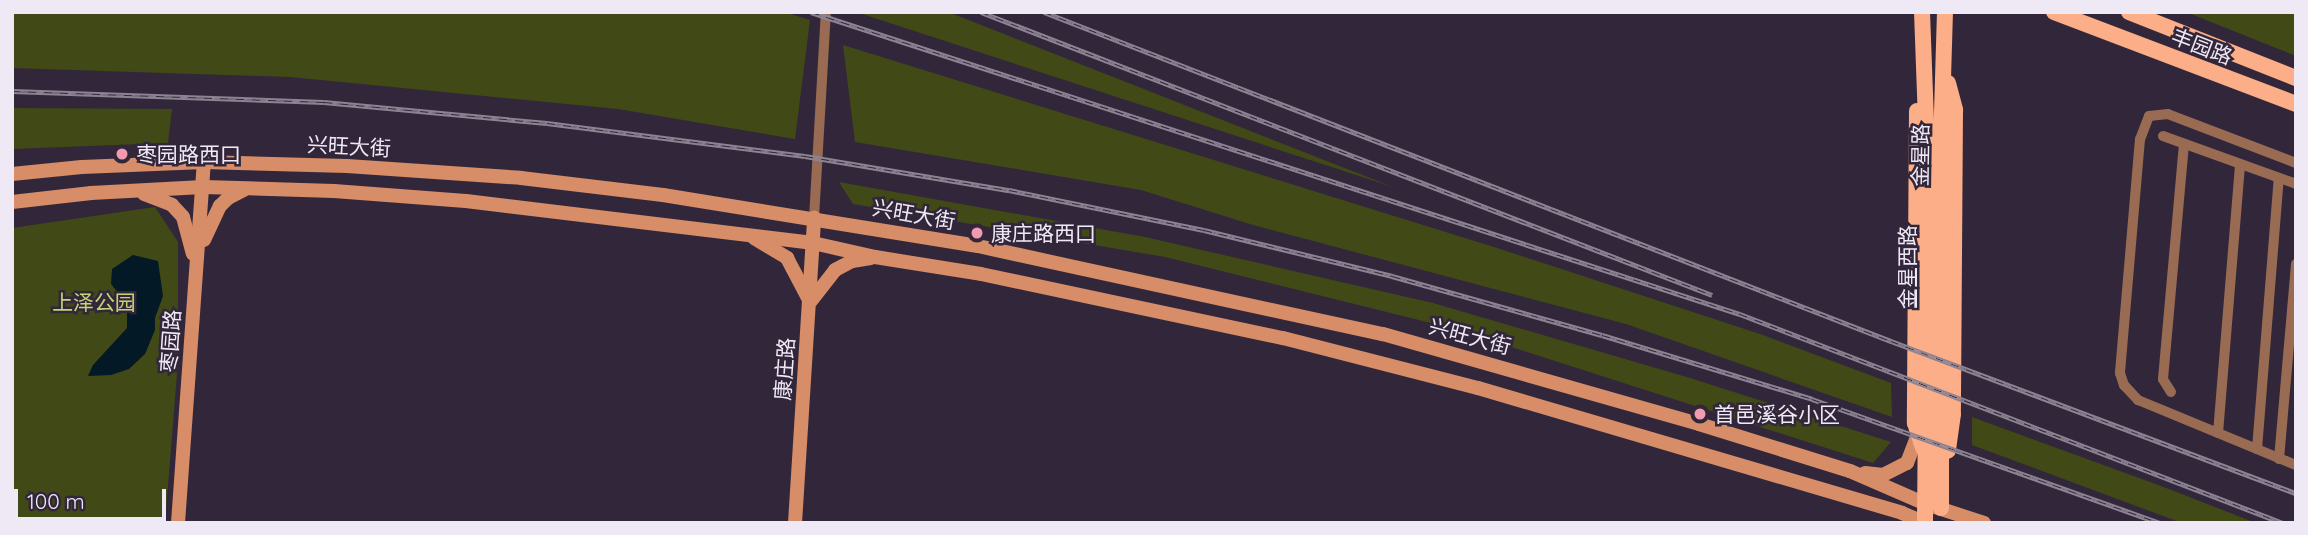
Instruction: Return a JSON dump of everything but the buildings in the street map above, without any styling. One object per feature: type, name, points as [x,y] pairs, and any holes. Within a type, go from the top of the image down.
[{"type":"main road","name":"金星西路","points":[[1922,12],[1928,178],[1927,460],[1935,511],[1925,523]]},
{"type":"main road","points":[[1935,511],[1953,414],[1955,110],[1943,64],[1945,12]]},
{"type":"main road","name":"丰园路","points":[[2054,12],[2296,104]]},
{"type":"main road","name":"丰园路","points":[[2129,12],[2296,78]]},
{"type":"main road","points":[[1923,36],[1915,145],[1915,423],[1927,460]]},
{"type":"main road","name":"兴旺大街","points":[[12,174],[82,167],[204,162],[347,166],[521,178],[814,218],[1003,251],[1383,334],[1616,398],[1850,471],[1935,511],[1984,523]]},
{"type":"main road","name":"枣园路","points":[[178,523],[204,162]]},
{"type":"main road","points":[[12,202],[127,191],[203,187],[250,189],[466,201],[813,243],[875,257],[981,274],[1283,338],[1478,388],[1902,513],[1925,523]]},
{"type":"main road","points":[[196,272],[212,219],[228,198],[250,189]]},
{"type":"main road","points":[[127,191],[153,196],[172,205],[183,217],[196,272]]},
{"type":"main road","name":"康庄路","points":[[795,523],[814,218]]},
{"type":"main road","points":[[744,233],[788,258],[799,274],[810,302]]},
{"type":"main road","points":[[810,302],[835,270],[852,261],[875,257]]},
{"type":"main road","points":[[1850,471],[1884,475],[1907,463],[1919,434],[1928,395]]},
{"type":"street","points":[[814,218],[826,12]]},
{"type":"street","points":[[2296,163],[2168,114],[2149,116],[2143,126],[2120,373],[2132,397],[2296,465]]},
{"type":"street","points":[[2163,136],[2296,184]]},
{"type":"street","points":[[2171,391],[2164,379],[2183,144]]},
{"type":"street","points":[[2218,433],[2241,164]]},
{"type":"street","points":[[2257,449],[2279,178]]},
{"type":"street","points":[[2279,458],[2296,264]]},
{"type":"green space","points":[[12,12],[784,12],[810,20],[795,139],[618,109],[290,77],[12,68]]},
{"type":"green space","points":[[856,12],[948,12],[1393,187]]},
{"type":"green space","points":[[2186,12],[2296,12],[2296,56]]},
{"type":"green space","points":[[843,45],[1494,247],[1763,335],[1891,383],[1892,417],[1626,324],[1253,225],[1141,190],[855,142]]},
{"type":"green space","points":[[12,108],[172,109],[168,143],[12,149]]},
{"type":"green space","points":[[839,182],[1145,237],[1433,303],[1690,378],[1891,442],[1873,463],[1455,329],[1165,257],[853,204]]},
{"type":"green space","name":"上泽公园","points":[[155,207],[178,242],[178,361],[165,523],[12,523],[12,228]]},
{"type":"green space","points":[[1972,417],[2256,523],[2182,523],[1972,445]]},
{"type":"water","points":[[133,255],[158,261],[163,296],[155,318],[155,330],[145,354],[129,369],[111,375],[88,376],[93,365],[127,328],[127,304],[111,284],[112,269]]},
{"type":"railway","points":[[811,12],[1740,314],[2283,523]]},
{"type":"railway","points":[[981,12],[1712,295]]},
{"type":"railway","points":[[1044,12],[1891,341],[2296,493]]},
{"type":"railway","points":[[12,91],[324,102],[547,123],[805,156],[1009,190],[1204,230],[1392,276],[1602,335],[1812,399],[2160,523]]},
{"type":"place","name":"枣园路西口","points":[[122,154]]},
{"type":"place","name":"康庄路西口","points":[[977,233]]},
{"type":"place","name":"首邑溪谷小区","points":[[1700,414]]}]
